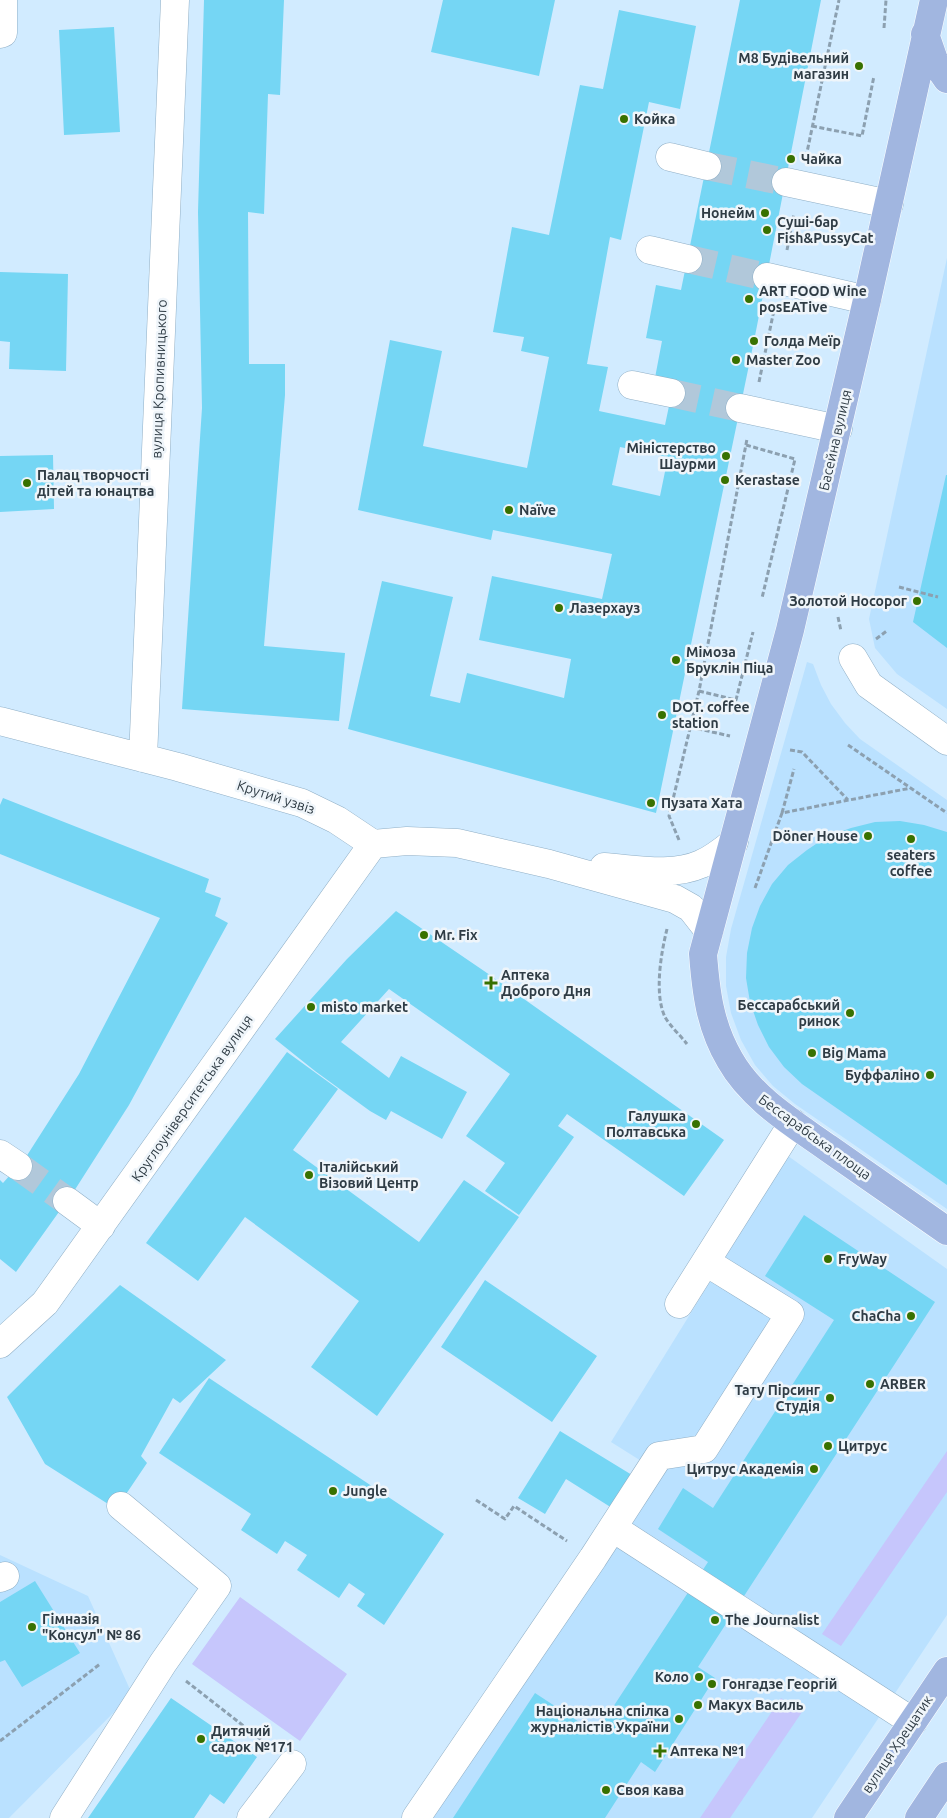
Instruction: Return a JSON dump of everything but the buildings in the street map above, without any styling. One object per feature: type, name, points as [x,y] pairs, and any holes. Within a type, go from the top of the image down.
[{"type":"main road","name":"Басейна вулиця","points":[[923,0],[925,36]]},
{"type":"main road","name":"Басейна вулиця","points":[[734,842],[782,662],[838,429],[934,0]]},
{"type":"main road","points":[[925,36],[934,60],[947,79]]},
{"type":"main road","points":[[904,136],[932,100],[947,90]]},
{"type":"main road","name":"Бессарабська площа","points":[[734,842],[703,954],[711,1018],[730,1061],[757,1095],[793,1123],[947,1230]]},
{"type":"main road","name":"вулиця Хрещатик","points":[[848,1818],[947,1671]]},
{"type":"main road","points":[[919,1818],[947,1776]]},
{"type":"street","points":[[0,34],[3,33],[3,0]]},
{"type":"street","name":"вулиця Кропивницького","points":[[143,758],[176,0]]},
{"type":"street","points":[[670,157],[707,166]]},
{"type":"street","points":[[786,182],[889,204]]},
{"type":"street","points":[[650,250],[688,259]]},
{"type":"street","points":[[767,277],[868,300]]},
{"type":"street","points":[[632,385],[671,394]]},
{"type":"street","points":[[740,408],[838,429]]},
{"type":"street","points":[[852,658],[869,685],[947,741]]},
{"type":"street","name":"Крутий узвіз","points":[[0,720],[302,803],[338,820],[373,844]]},
{"type":"street","points":[[373,844],[407,841],[457,843],[549,864],[675,899],[691,908],[709,931]]},
{"type":"street","points":[[549,864],[663,871],[682,870],[701,864],[734,842]]},
{"type":"street","name":"Круглоуніверситетська вулиця","points":[[0,1344],[45,1302],[373,844]]},
{"type":"street","points":[[679,1304],[793,1123]]},
{"type":"street","points":[[67,1201],[101,1226]]},
{"type":"street","points":[[416,1818],[593,1558],[659,1456],[704,1449],[790,1314],[706,1262]]},
{"type":"street","points":[[64,1818],[162,1663],[217,1586],[122,1506]]},
{"type":"street","points":[[613,1528],[913,1722]]},
{"type":"street","points":[[251,1818],[292,1764]]},
{"type":"path","points":[[884,28],[886,0]]},
{"type":"path","points":[[812,126],[862,136],[874,76]]},
{"type":"path","points":[[746,445],[795,459],[762,598]]},
{"type":"path","points":[[899,587],[938,597]]},
{"type":"path","points":[[699,690],[736,700],[753,632]]},
{"type":"path","points":[[848,744],[947,813]]},
{"type":"path","points":[[752,896],[782,813],[794,769]]},
{"type":"path","points":[[782,813],[911,788]]},
{"type":"path","points":[[476,1500],[505,1519],[514,1506],[593,1558]]},
{"type":"path","points":[[162,1663],[292,1764]]},
{"type":"path","points":[[0,1740],[100,1664]]},
{"type":"shaded area","points":[[947,258],[947,709],[897,674],[875,648],[869,619]]},
{"type":"shaded area","name":"Бессарабський ринок","points":[[807,662],[813,664],[831,704],[860,739],[947,800],[947,1209],[795,1104],[773,1086],[755,1065],[741,1040],[731,1013],[726,986],[726,957],[731,929]]},
{"type":"shaded area","points":[[788,1156],[947,1269],[947,1615],[812,1818],[408,1818],[646,1464],[611,1442]]},
{"type":"shaded area","points":[[947,1451],[947,1492],[841,1646],[822,1634]]},
{"type":"shaded area","points":[[0,1555],[88,1596],[132,1694],[9,1818],[0,1818]]},
{"type":"shaded area","points":[[240,1597],[347,1674],[300,1741],[192,1664]]},
{"type":"shaded area","points":[[781,1698],[802,1712],[730,1818],[700,1818]]},
{"type":"tunnel","points":[[707,166],[786,182]]},
{"type":"tunnel","points":[[688,259],[767,277]]},
{"type":"tunnel","points":[[671,393],[740,408]]},
{"type":"tunnel","points":[[18,1166],[67,1201]]},
{"type":"place","name":"М8 Будівельний магазин","points":[[859,66]]},
{"type":"place","name":"Койка","points":[[624,119]]},
{"type":"place","name":"Чайка","points":[[791,159]]},
{"type":"place","name":"Нонейм","points":[[765,213]]},
{"type":"place","name":"Суші-бар Fish&PussyCat","points":[[767,230]]},
{"type":"place","name":"ART FOOD Wine posEATive","points":[[749,299]]},
{"type":"place","name":"Голда Меїр","points":[[754,341]]},
{"type":"place","name":"Master Zoo","points":[[736,360]]},
{"type":"place","name":"Міністерство Шаурми","points":[[726,456]]},
{"type":"place","name":"Kerastase","points":[[725,480]]},
{"type":"place","name":"Палац творчості дітей та юнацтва","points":[[27,483]]},
{"type":"place","name":"Naïve","points":[[509,510]]},
{"type":"place","name":"Золотой Носорог","points":[[917,601]]},
{"type":"place","name":"Лазерхауз","points":[[559,608]]},
{"type":"place","name":"Мімоза Бруклін Піца","points":[[676,660]]},
{"type":"place","name":"DOT. coffee station","points":[[662,715]]},
{"type":"place","name":"Пузата Хата","points":[[651,803]]},
{"type":"place","name":"Döner House","points":[[868,836]]},
{"type":"place","name":"seaters coffee","points":[[911,839]]},
{"type":"place","name":"Mr. Fix","points":[[424,935]]},
{"type":"place","name":"Аптека Доброго Дня","points":[[491,983]]},
{"type":"place","name":"misto market","points":[[311,1007]]},
{"type":"place","name":"Бессарабський ринок","points":[[850,1013]]},
{"type":"place","name":"Big Mama","points":[[812,1053]]},
{"type":"place","name":"Буффаліно","points":[[930,1075]]},
{"type":"place","name":"Галушка Полтавська","points":[[696,1124]]},
{"type":"place","name":"Італійський Візовий Центр","points":[[309,1175]]},
{"type":"place","name":"FryWay","points":[[828,1259]]},
{"type":"place","name":"ChaCha","points":[[911,1316]]},
{"type":"place","name":"ARBER","points":[[870,1384]]},
{"type":"place","name":"Тату Пірсинг Студія","points":[[830,1398]]},
{"type":"place","name":"Цитрус","points":[[828,1446]]},
{"type":"place","name":"Цитрус Академія","points":[[814,1469]]},
{"type":"place","name":"Jungle","points":[[333,1491]]},
{"type":"place","name":"The Journalist","points":[[715,1620]]},
{"type":"place","name":"Гімназія \"Консул\" № 86","points":[[32,1627]]},
{"type":"place","name":"Коло","points":[[699,1677]]},
{"type":"place","name":"Гонгадзе Георгій","points":[[712,1684]]},
{"type":"place","name":"Макух Василь","points":[[698,1705]]},
{"type":"place","name":"Національна спілка журналістів України","points":[[679,1719]]},
{"type":"place","name":"Дитячий садок №171","points":[[201,1739]]},
{"type":"place","name":"Аптека №1","points":[[660,1751]]},
{"type":"place","name":"Своя кава","points":[[606,1790]]}]
